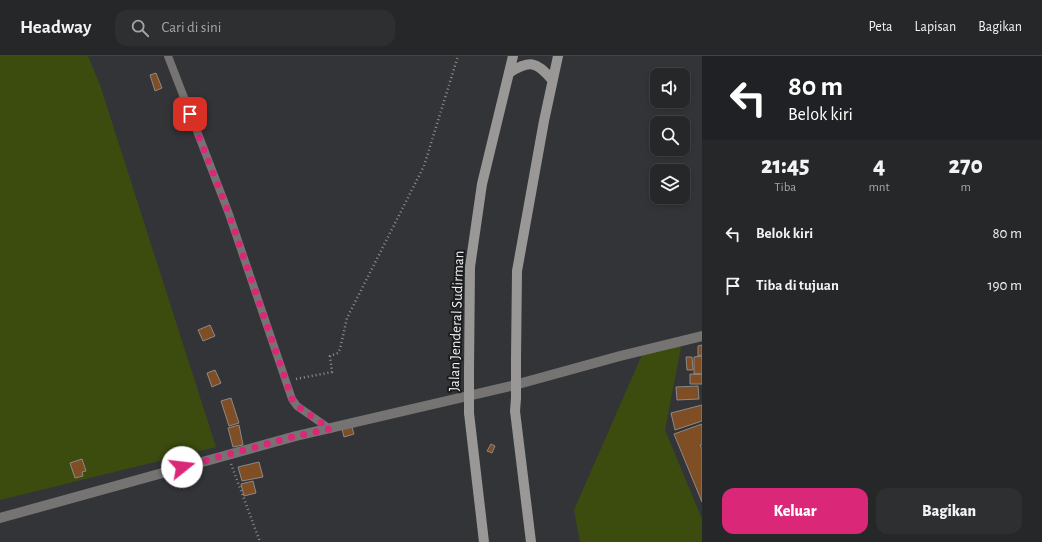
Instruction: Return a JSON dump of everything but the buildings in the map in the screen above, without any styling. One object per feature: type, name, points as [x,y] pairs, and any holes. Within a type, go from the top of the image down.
[{"type":"main road","name":"Jalan Jenderal Sudirman","points":[[484,542],[469,413],[470,267],[482,184],[513,56]]},
{"type":"main road","points":[[531,542],[516,411],[517,271],[552,80],[558,56]]},
{"type":"main road","points":[[509,73],[522,65],[532,64],[542,68],[552,80]]},
{"type":"street","points":[[0,518],[296,436],[510,386],[620,356],[702,336]]},
{"type":"lane","points":[[168,56],[229,214],[292,399],[297,406],[330,429]]},
{"type":"path","points":[[286,381],[332,372],[330,356],[338,352],[340,349],[347,318],[424,166],[458,56]]},
{"type":"path","points":[[228,454],[260,542]]},
{"type":"green space","points":[[0,56],[88,56],[100,85],[216,447],[0,500]]},
{"type":"green space","points":[[682,342],[665,430],[702,519],[702,542],[580,542],[574,510],[645,348]]},
{"type":"route","points":[[182,467],[296,436],[330,429],[297,406],[292,399],[229,214],[190,114]]}]
